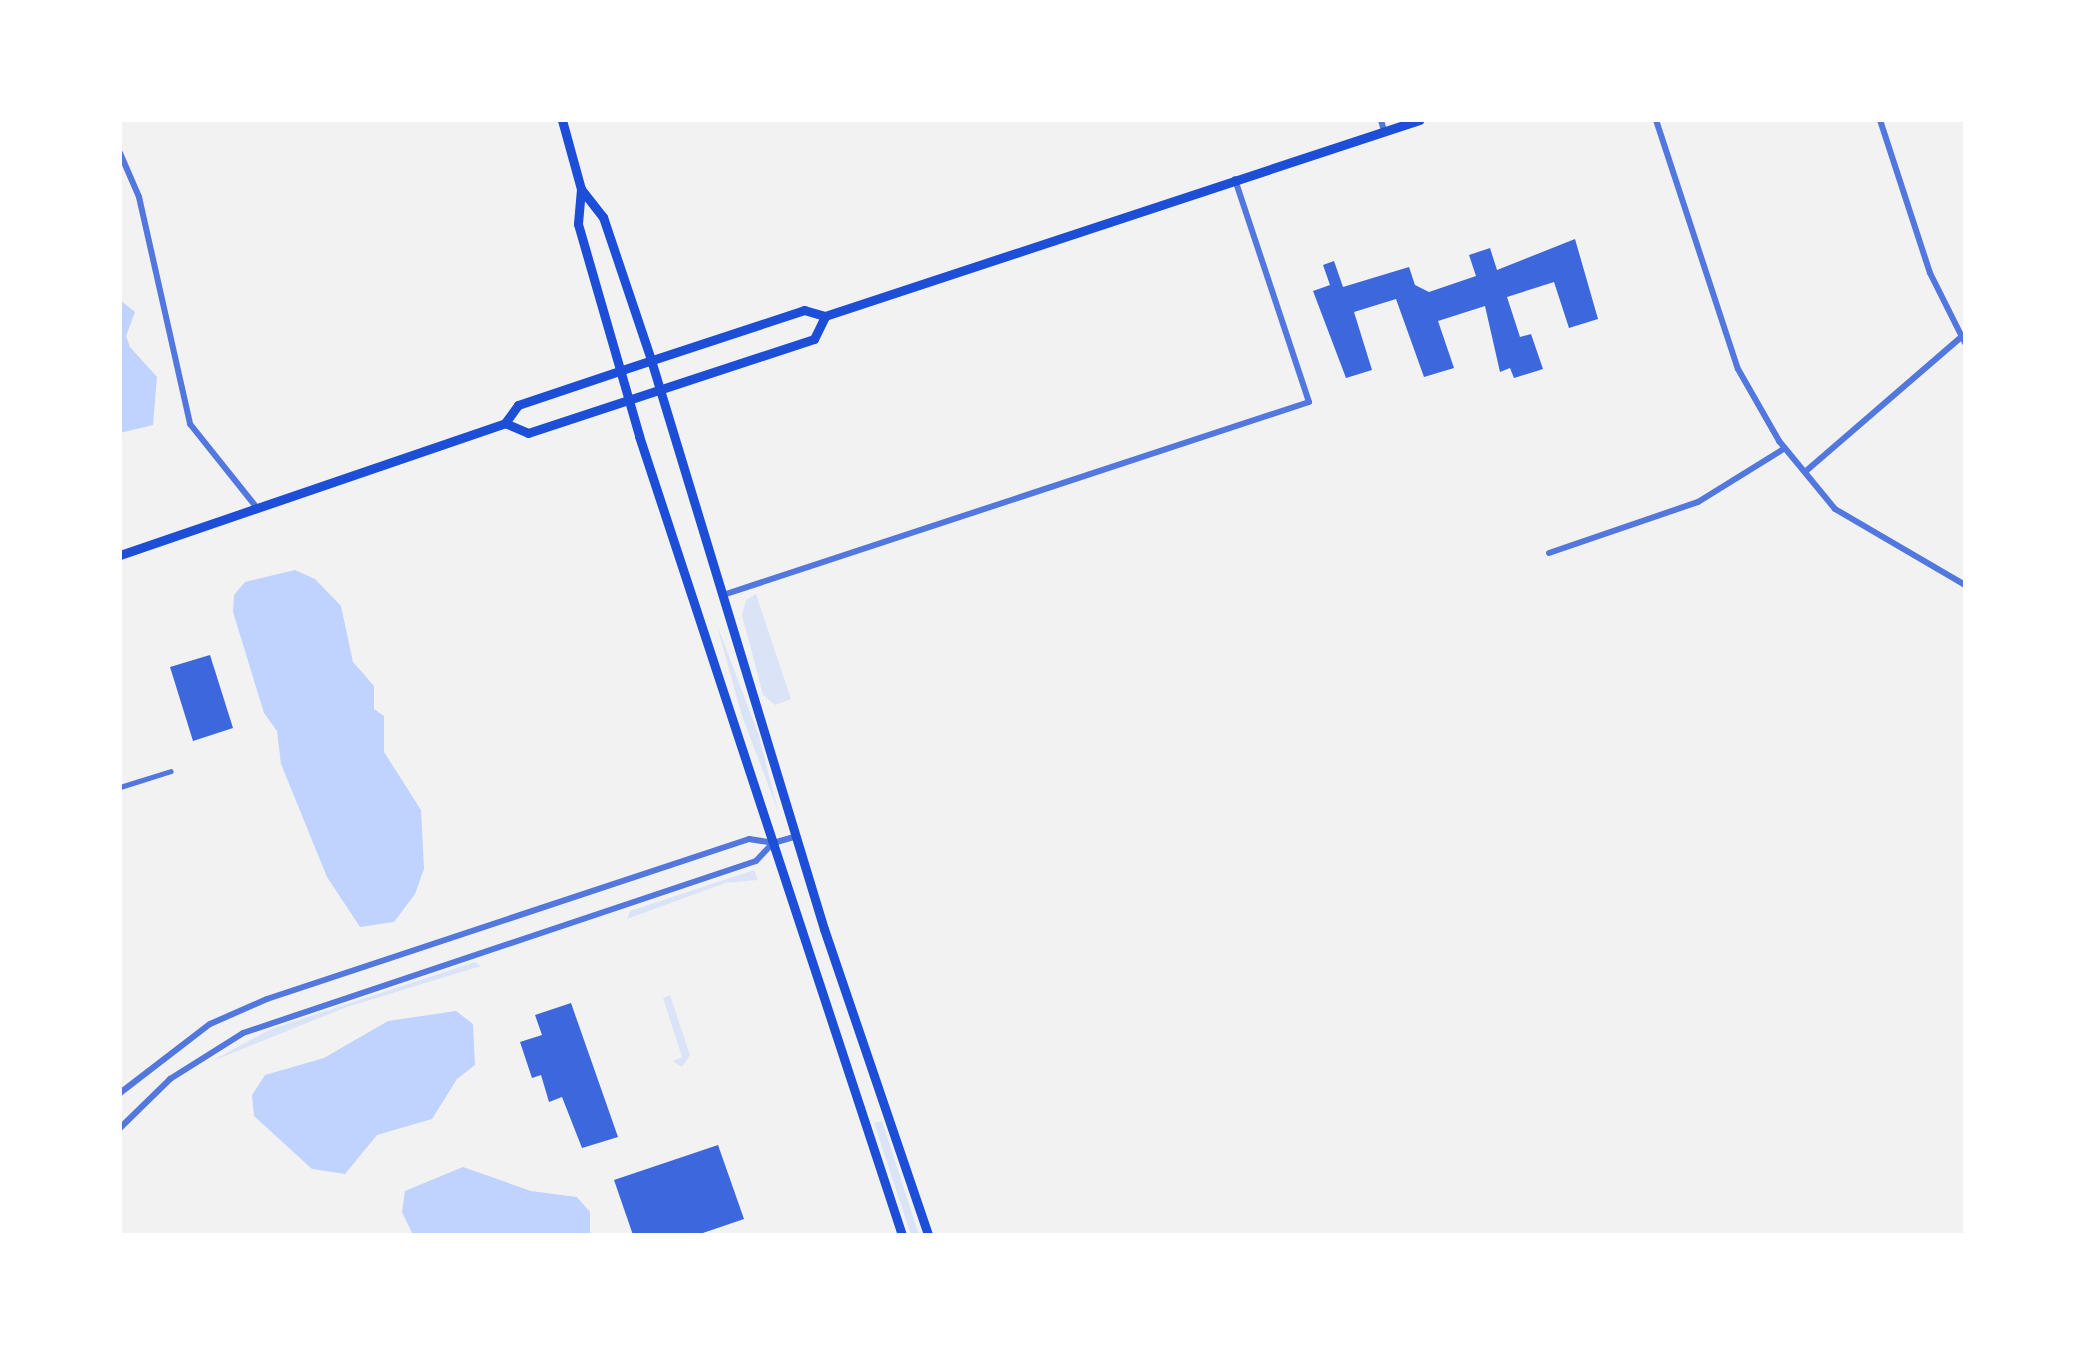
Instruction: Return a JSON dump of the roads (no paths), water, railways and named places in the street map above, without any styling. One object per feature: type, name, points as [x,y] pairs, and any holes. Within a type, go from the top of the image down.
[{"type":"main road","points":[[562,120],[581,189],[578,224],[630,399],[902,1235]]},
{"type":"main road","points":[[120,555],[505,423],[518,405],[651,360],[804,310],[825,316],[1382,126],[1419,120]]},
{"type":"main road","points":[[581,189],[603,216],[651,360],[798,836],[928,1235]]},
{"type":"main road","points":[[505,423],[528,432],[814,339],[825,316]]},
{"type":"street","points":[[1656,120],[1738,369],[1785,448],[1834,509],[1965,585]]},
{"type":"street","points":[[1806,470],[1962,340],[1930,274],[1880,120]]},
{"type":"street","points":[[120,153],[139,197],[190,424],[258,509]]},
{"type":"street","points":[[723,595],[1308,402],[1235,178]]},
{"type":"street","points":[[1549,553],[1698,502],[1785,448]]},
{"type":"street","points":[[120,787],[172,770]]},
{"type":"street","points":[[120,1093],[210,1024],[267,998],[750,839],[773,843],[798,836]]},
{"type":"street","points":[[120,1128],[170,1080],[243,1033],[756,862],[773,843]]},
{"type":"water","points":[[120,300],[135,312],[126,336],[130,347],[157,377],[153,425],[120,433]]},
{"type":"water","points":[[295,570],[315,579],[341,606],[353,662],[374,686],[374,709],[384,716],[384,752],[421,810],[424,869],[415,894],[394,922],[360,927],[327,877],[281,764],[277,731],[264,713],[233,612],[234,595],[245,582]]},
{"type":"water","points":[[456,1011],[473,1024],[475,1065],[457,1079],[432,1119],[377,1135],[345,1174],[312,1169],[254,1116],[252,1095],[265,1075],[324,1058],[388,1021]]},
{"type":"water","points":[[463,1167],[531,1191],[577,1197],[590,1212],[590,1235],[413,1235],[402,1212],[405,1191]]}]
